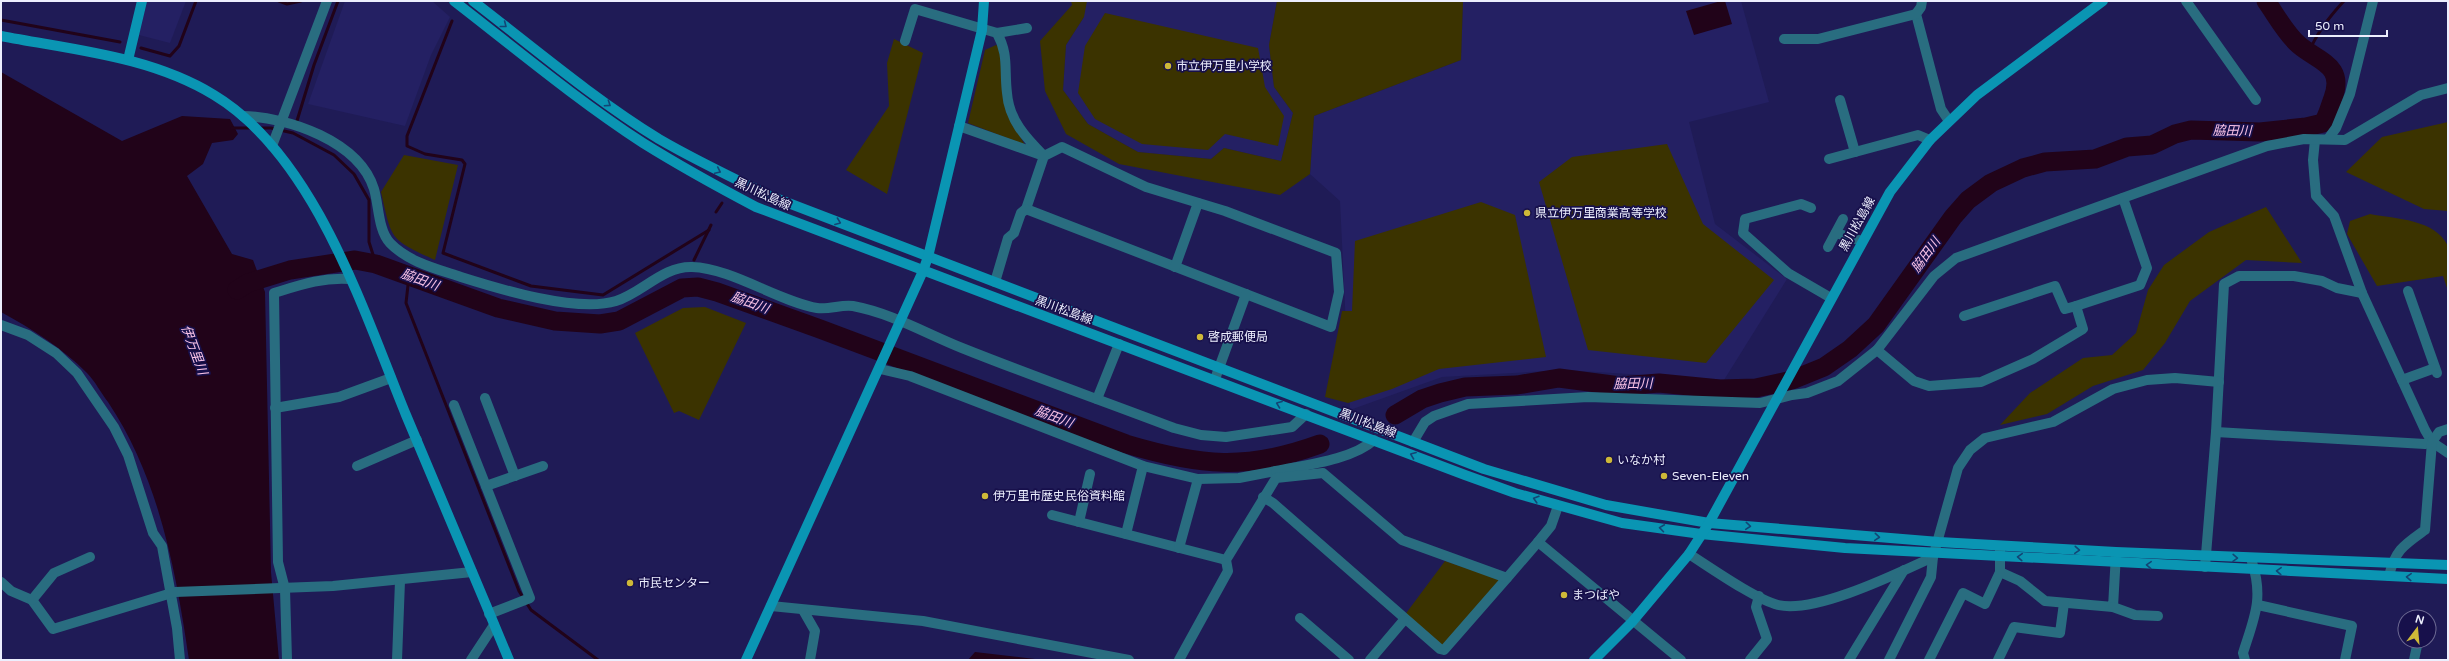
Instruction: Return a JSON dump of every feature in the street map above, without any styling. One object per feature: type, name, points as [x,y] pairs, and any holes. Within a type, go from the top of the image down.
[{"type":"main road","points":[[128,60],[142,1]]},
{"type":"main road","name":"黒川松島線","points":[[454,1],[585,102],[642,142],[693,173],[756,207],[1487,482],[1558,506],[1622,523],[1701,534],[1709,523],[1890,192],[1930,140],[1949,121],[2016,64],[2103,1]]},
{"type":"main road","name":"黒川松島線","points":[[473,1],[599,98],[665,142],[708,166],[770,196],[1484,469],[1564,493],[1650,514],[1709,523]]},
{"type":"main road","points":[[746,660],[880,369],[923,271],[928,257],[982,30],[984,1]]},
{"type":"main road","points":[[1,36],[128,60],[166,71],[191,82],[215,96],[243,116],[272,146],[313,203],[350,279],[509,660]]},
{"type":"main road","points":[[1709,523],[1939,542],[2206,557],[2392,562],[2448,566]]},
{"type":"main road","points":[[1594,660],[1601,656],[1632,622],[1689,554],[1701,534],[1934,555],[2000,556],[2448,579]]},
{"type":"street","points":[[272,146],[283,122],[327,1]]},
{"type":"street","points":[[1784,39],[1818,39],[1916,14],[1921,7],[1922,1]]},
{"type":"street","points":[[2186,1],[2256,100]]},
{"type":"street","points":[[2328,139],[2336,128],[2350,94],[2373,1]]},
{"type":"street","points":[[905,41],[915,10],[982,30],[997,32],[1027,28]]},
{"type":"street","points":[[1916,14],[1941,109],[1949,121]]},
{"type":"street","points":[[997,32],[1005,47],[1007,94],[1012,116],[1022,133],[1044,156]]},
{"type":"street","points":[[1413,442],[1425,422],[1434,416],[1468,404],[1588,397],[1760,403],[1808,393],[1838,381],[1878,350],[1934,276],[1956,258],[2267,146],[2304,139],[2345,140],[2421,95],[2448,88]]},
{"type":"street","points":[[1840,100],[1855,152]]},
{"type":"street","points":[[243,116],[304,127],[338,144],[358,163],[373,186],[383,231],[394,246],[404,254],[429,266],[499,289],[563,303],[604,303],[617,301],[670,272],[690,267],[709,270],[818,309],[852,306],[901,322],[960,347],[1097,399],[1174,428],[1201,435],[1226,437],[1264,433],[1292,427],[1306,414]]},
{"type":"street","points":[[959,126],[1044,156]]},
{"type":"street","points":[[1829,159],[1918,135],[1930,140]]},
{"type":"street","points":[[2315,140],[2313,160],[2316,196],[2334,216],[2362,293],[2432,442],[2448,453]]},
{"type":"street","points":[[995,282],[1008,238],[1014,233],[1021,213],[1026,209],[1044,156],[1062,147],[1146,187],[1198,203],[1336,253],[1338,292],[1331,327],[1026,209]]},
{"type":"street","points":[[1964,316],[2055,286],[2065,309],[2140,285],[2147,268],[2124,198]]},
{"type":"street","points":[[1175,267],[1198,203]]},
{"type":"street","points":[[1811,208],[1801,204],[1745,219],[1743,233],[1788,273],[1831,298]]},
{"type":"street","points":[[1828,247],[1843,219]]},
{"type":"street","points":[[1836,233],[1862,241]]},
{"type":"street","points":[[2205,567],[2216,432],[2224,284],[2239,276],[2294,276],[2322,281],[2337,288],[2362,293]]},
{"type":"street","points":[[287,660],[278,562],[274,292],[314,281],[333,278],[350,279]]},
{"type":"street","points":[[2402,380],[2436,370],[2408,291]]},
{"type":"street","points":[[1215,379],[1246,294]]},
{"type":"street","points":[[1878,350],[1914,381],[1929,386],[1981,382],[2033,359],[2082,329],[2076,306]]},
{"type":"street","points":[[1,325],[28,334],[56,353],[78,373],[97,398],[128,455],[153,533],[162,546],[173,593],[180,660]]},
{"type":"street","points":[[1097,399],[1119,344]]},
{"type":"street","points":[[880,369],[910,376],[1144,466],[1198,479],[1239,478],[1276,474],[1323,473],[1402,540],[1507,578]]},
{"type":"street","points":[[275,408],[339,398],[391,378]]},
{"type":"street","points":[[1889,660],[1931,577],[1934,555],[1939,542],[1958,468],[1970,450],[1985,438],[2053,422],[2113,389],[2147,380],[2175,378],[2219,382]]},
{"type":"street","points":[[485,398],[515,476]]},
{"type":"street","points":[[454,405],[530,598],[489,614]]},
{"type":"street","points":[[2390,576],[2392,562],[2400,548],[2425,530],[2432,442],[2439,432],[2448,429]]},
{"type":"street","points":[[2216,432],[2425,444],[2432,442]]},
{"type":"street","points":[[357,466],[417,440]]},
{"type":"street","points":[[1179,660],[1228,571],[1226,560],[1276,474],[1325,461],[1367,447],[1374,440]]},
{"type":"street","points":[[486,486],[543,466]]},
{"type":"street","points":[[1126,534],[1144,466]]},
{"type":"street","points":[[1079,522],[1090,474]]},
{"type":"street","points":[[1179,548],[1198,479]]},
{"type":"street","points":[[1263,497],[1273,503],[1404,620],[1440,649],[1444,650],[1551,526],[1558,506]]},
{"type":"street","points":[[1052,515],[1226,560]]},
{"type":"street","points":[[1538,542],[1632,622],[1681,660]]},
{"type":"street","points":[[1929,660],[1963,593],[1986,604],[2000,572],[2000,545]]},
{"type":"street","points":[[2112,607],[2116,552]]},
{"type":"street","points":[[1689,554],[1759,596],[1778,605],[1796,607],[1814,604],[1904,570],[1934,555]]},
{"type":"street","points":[[32,600],[54,573],[90,557]]},
{"type":"street","points":[[2245,660],[2243,653],[2258,605],[2257,579],[2250,558]]},
{"type":"street","points":[[1849,660],[1904,570]]},
{"type":"street","points":[[1,582],[11,591],[32,600],[53,629],[173,593],[400,581],[472,572]]},
{"type":"street","points":[[2000,572],[2020,581],[2045,601],[2112,607],[2135,615],[2158,616]]},
{"type":"street","points":[[396,660],[400,581]]},
{"type":"street","points":[[1750,660],[1767,639],[1756,608],[1759,596]]},
{"type":"street","points":[[1998,660],[2014,627],[2060,633],[2064,603]]},
{"type":"street","points":[[2258,605],[2352,626],[2345,660]]},
{"type":"street","points":[[771,606],[803,610],[889,616],[923,621],[1108,658],[1129,660]]},
{"type":"street","points":[[803,610],[815,632],[810,660]]},
{"type":"street","points":[[1300,618],[1349,660]]},
{"type":"street","points":[[1370,660],[1404,620]]},
{"type":"street","points":[[471,660],[494,625]]},
{"type":"street","points":[[2414,660],[2416,649]]},
{"type":"shaded area","points":[[147,1],[186,1],[170,43],[139,35]]},
{"type":"shaded area","points":[[345,1],[432,1],[450,17],[431,55],[405,126],[308,104]]},
{"type":"shaded area","points":[[1071,1],[1087,1],[1084,17],[1066,45],[1063,90],[1088,124],[1138,152],[1211,159],[1224,148],[1281,161],[1293,113],[1274,87],[1269,45],[1277,1],[1463,1],[1461,60],[1314,116],[1310,174],[1280,195],[1119,164],[1066,134],[1045,91],[1040,41],[1072,5]]},
{"type":"shaded area","name":"市立伊万里小学校","points":[[1082,1],[1277,1],[1269,45],[1274,87],[1293,113],[1281,161],[1224,148],[1211,159],[1138,152],[1088,124],[1063,90],[1066,45],[1084,17]]},
{"type":"shaded area","name":"県立伊万里商業高等学校","points":[[1463,1],[1741,1],[1769,102],[1689,122],[1715,224],[1787,279],[1724,380],[1565,370],[1442,377],[1350,410],[1340,201],[1310,174],[1314,116],[1461,60]]},
{"type":"shaded area","name":"市立伊万里小学校","points":[[1105,13],[1258,48],[1265,87],[1284,116],[1278,146],[1225,134],[1208,150],[1142,144],[1095,119],[1078,93],[1085,46]]},
{"type":"shaded area","points":[[894,39],[923,53],[887,194],[846,170],[889,106],[887,63]]},
{"type":"shaded area","points":[[996,45],[1001,48],[1010,119],[1025,145],[968,123],[985,50]]},
{"type":"shaded area","points":[[2448,122],[2448,211],[2424,209],[2346,172],[2382,137]]},
{"type":"shaded area","points":[[1667,144],[1703,224],[1774,280],[1706,363],[1588,350],[1539,182],[1572,157]]},
{"type":"shaded area","points":[[404,155],[458,165],[435,260],[401,242],[395,236],[388,220],[381,192]]},
{"type":"shaded area","points":[[1481,202],[1515,215],[1546,357],[1439,369],[1392,389],[1348,403],[1325,397],[1342,311],[1352,311],[1355,241]]},
{"type":"shaded area","points":[[2266,207],[2302,263],[2246,260],[2190,301],[2165,343],[2143,370],[2093,386],[2047,414],[2000,425],[2030,393],[2083,358],[2112,355],[2136,333],[2148,290],[2164,265],[2209,232]]},
{"type":"shaded area","points":[[2370,214],[2403,219],[2424,225],[2434,230],[2442,237],[2448,246],[2448,291],[2443,276],[2377,286],[2347,234],[2350,221]]},
{"type":"shaded area","points":[[705,307],[746,323],[699,420],[679,411],[674,413],[635,333],[683,308]]},
{"type":"shaded area","points":[[1445,561],[1501,580],[1443,647],[1404,616]]},
{"type":"water","points":[[1725,1],[1732,24],[1694,35],[1686,11]]},
{"type":"water","name":"伊万里川","points":[[1,72],[122,141],[182,116],[230,119],[238,134],[233,140],[212,143],[203,164],[187,176],[232,254],[253,260],[265,292],[271,572],[279,660],[189,660],[178,593],[163,526],[153,494],[126,431],[108,402],[87,373],[46,339],[1,312]]},
{"type":"water","points":[[975,652],[1035,659],[1035,660],[968,660]]},
{"type":"waterway","points":[[141,48],[170,56],[179,46],[196,1]]},
{"type":"waterway","points":[[279,1],[287,4],[301,1]]},
{"type":"waterway","points":[[296,124],[314,65],[338,1]]},
{"type":"waterway","name":"脇田川","points":[[1395,415],[1422,399],[1465,387],[1517,385],[1559,378],[1620,386],[1659,383],[1720,389],[1756,388],[1792,380],[1824,367],[1850,349],[1876,325],[1953,217],[1968,200],[1991,183],[2023,168],[2045,162],[2095,159],[2127,147],[2152,145],[2175,134],[2191,130],[2260,132],[2306,127],[2323,123],[2329,110],[2336,87],[2336,78],[2333,71],[2322,61],[2294,41],[2266,1]]},
{"type":"waterway","points":[[2309,52],[2324,25],[2344,1]]},
{"type":"waterway","points":[[1,20],[120,42]]},
{"type":"waterway","points":[[452,21],[407,136],[407,146],[425,154],[462,160],[465,164],[443,253],[531,286],[603,295],[709,230]]},
{"type":"waterway","points":[[232,128],[251,128]]},
{"type":"waterway","points":[[258,128],[271,128],[293,133],[334,155],[354,174],[369,200],[369,242],[376,264]]},
{"type":"waterway","points":[[716,212],[722,203]]},
{"type":"waterway","points":[[694,260],[711,225]]},
{"type":"waterway","name":"脇田川","points":[[237,290],[248,283],[290,270],[355,260],[376,264],[498,308],[555,321],[600,324],[619,321],[682,288],[698,287],[717,292],[820,329],[1126,444],[1153,451],[1200,461],[1246,462],[1293,453],[1320,444]]},
{"type":"waterway","points":[[409,276],[406,303],[519,591],[531,610],[598,660]]},
{"type":"place","name":"市立伊万里小学校","points":[[1168,66]]},
{"type":"place","name":"県立伊万里商業高等学校","points":[[1527,213]]},
{"type":"place","name":"啓成郵便局","points":[[1200,337]]},
{"type":"place","name":"いなか村","points":[[1609,460]]},
{"type":"place","name":"Seven-Eleven","points":[[1664,476]]},
{"type":"place","name":"伊万里市歴史民俗資料館","points":[[985,496]]},
{"type":"place","name":"市民センター","points":[[630,583]]},
{"type":"place","name":"まつばや","points":[[1564,595]]}]
